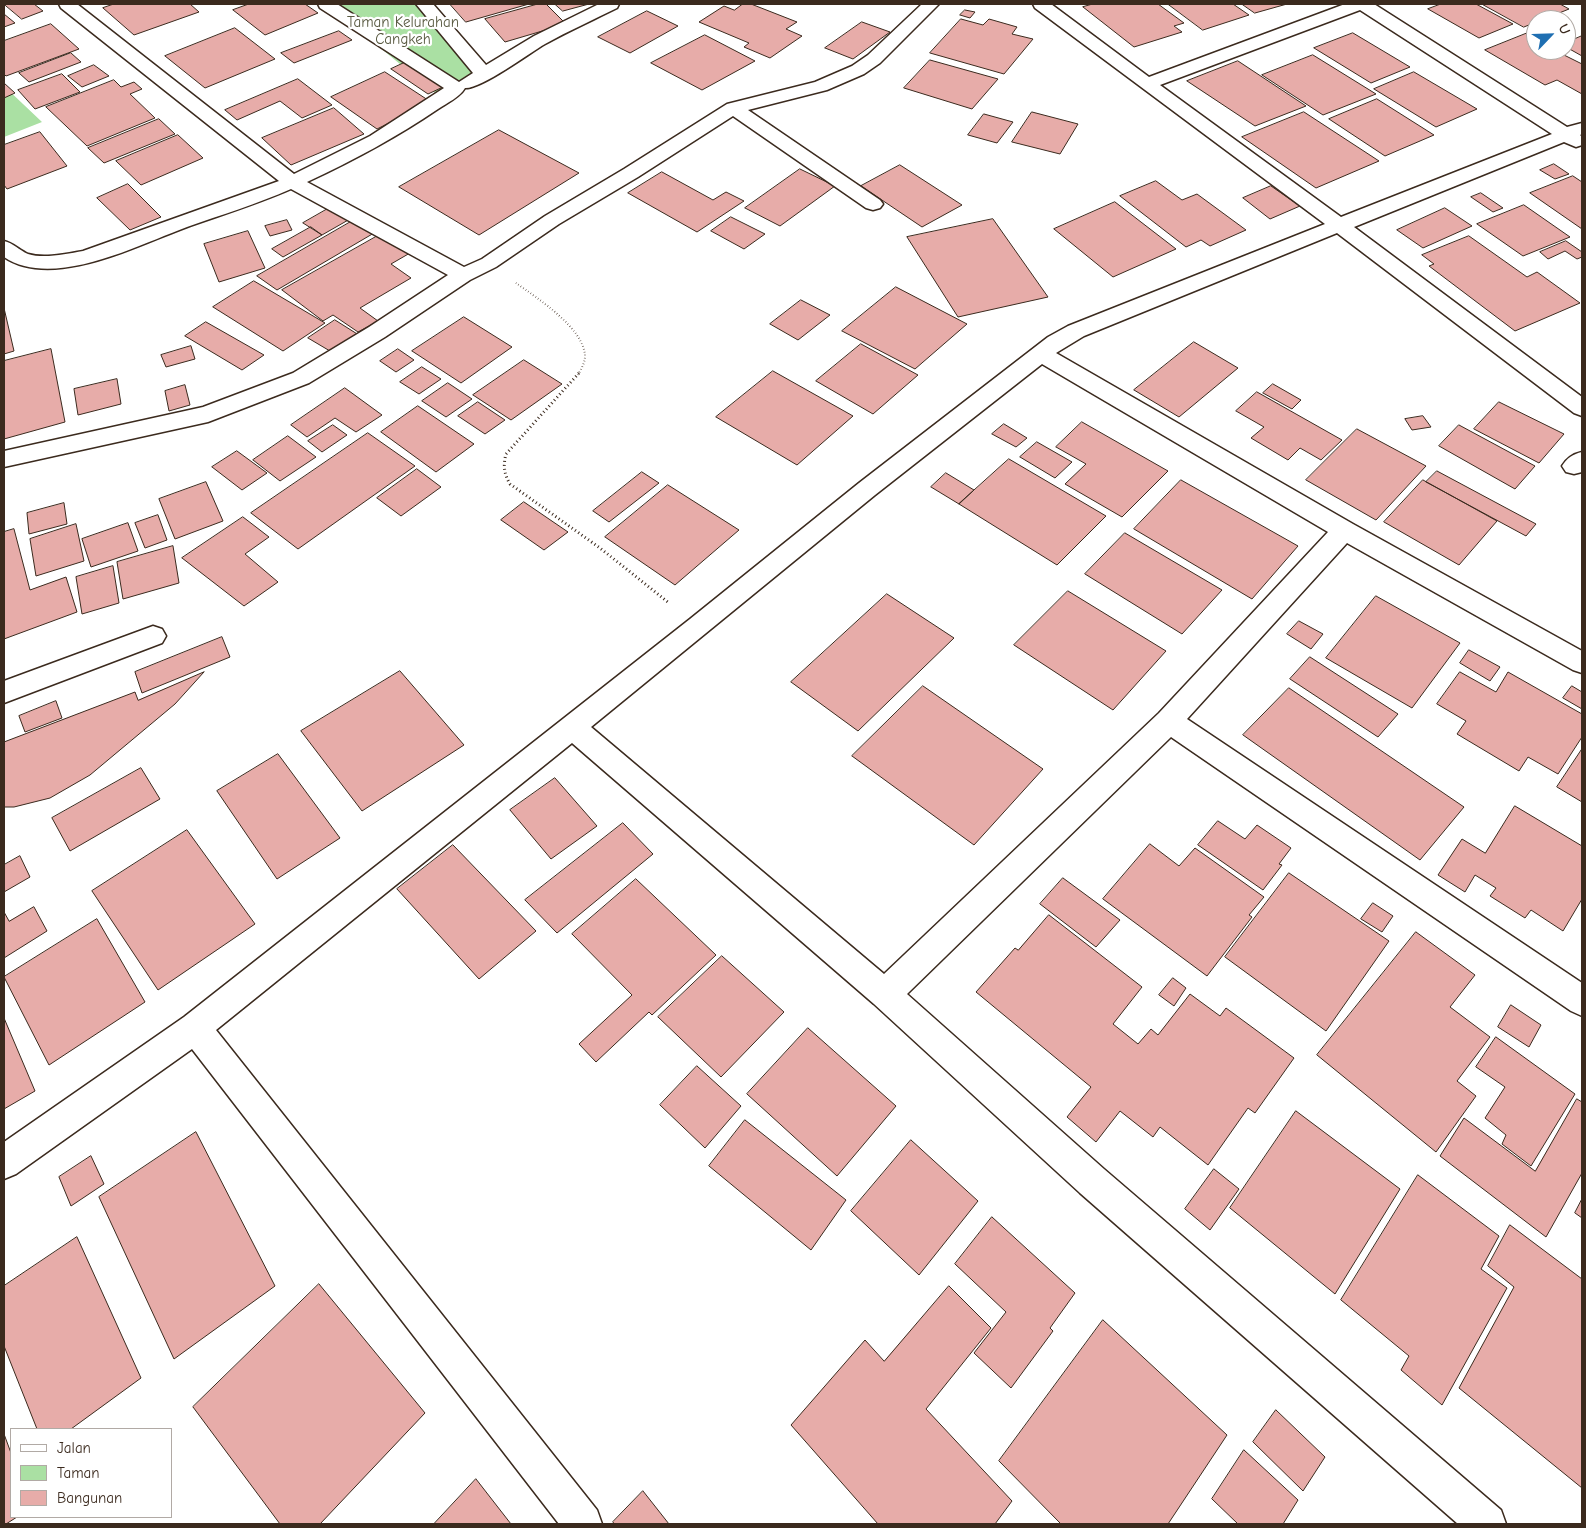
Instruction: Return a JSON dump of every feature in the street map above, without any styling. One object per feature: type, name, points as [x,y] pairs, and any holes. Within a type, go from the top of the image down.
[{"type":"street","points":[[67,4],[292,182],[463,275]]},
{"type":"street","points":[[326,4],[456,88]]},
{"type":"street","points":[[424,4],[484,74]]},
{"type":"street","points":[[4,247],[12,255],[32,262],[50,262],[95,254],[292,182],[398,128],[425,112],[456,88],[484,74],[540,40],[611,4]]},
{"type":"street","points":[[4,459],[208,414],[301,378],[377,332],[463,275],[490,263],[552,220],[631,173],[733,108],[821,86],[858,70],[874,59],[932,4]]},
{"type":"street","points":[[1041,4],[1582,408]]},
{"type":"street","points":[[1146,84],[1362,4],[1577,135]]},
{"type":"street","points":[[733,108],[873,204]]},
{"type":"street","points":[[4,1162],[195,1028],[699,626],[867,488],[1041,354],[1076,331],[1339,225],[1577,135]]},
{"type":"street","points":[[1041,354],[1344,530],[1582,663]]},
{"type":"street","points":[[884,994],[1169,721],[1344,530]]},
{"type":"street","points":[[4,692],[153,636]]},
{"type":"street","points":[[1169,721],[1582,1000]]},
{"type":"street","points":[[572,727],[884,994],[1092,1180],[1487,1524]]},
{"type":"street","points":[[195,1028],[583,1524]]},
{"type":"path","points":[[490,263],[554,312],[572,329],[585,355],[582,368],[576,378],[506,454],[502,464],[505,476],[510,484],[600,548],[699,626]]},
{"type":"green space","name":"Taman Kelurahan Cangkeh","points":[[327,4],[417,4],[474,73],[440,97]]},
{"type":"green space","points":[[4,86],[42,122],[4,137]]},
{"type":"building","points":[[4,4],[34,4],[43,11],[22,19]]},
{"type":"building","points":[[114,4],[190,4],[199,12],[134,35],[103,8]]},
{"type":"building","points":[[249,4],[305,4],[318,13],[265,35],[233,10]]},
{"type":"building","points":[[450,4],[529,4],[466,22]]},
{"type":"building","points":[[538,4],[546,4],[566,24],[505,42],[485,19]]},
{"type":"building","points":[[555,4],[589,4],[563,11]]},
{"type":"building","points":[[743,4],[751,4],[797,22],[786,29],[802,36],[770,58],[744,47],[749,43],[699,22],[724,6],[734,10]]},
{"type":"building","points":[[1093,4],[1158,4],[1184,23],[1174,26],[1182,32],[1134,47],[1083,7]]},
{"type":"building","points":[[1168,4],[1233,4],[1249,15],[1203,30]]},
{"type":"building","points":[[1242,4],[1287,4],[1255,13]]},
{"type":"building","points":[[1441,4],[1476,4],[1513,24],[1479,38],[1428,9]]},
{"type":"building","points":[[1482,4],[1560,4],[1569,9],[1526,10],[1526,26],[1524,27]]},
{"type":"building","points":[[965,10],[975,12],[970,18],[960,15]]},
{"type":"building","points":[[647,11],[678,26],[630,53],[598,37]]},
{"type":"building","points":[[4,14],[15,23],[4,27]]},
{"type":"building","points":[[961,19],[983,25],[989,19],[1017,27],[1012,34],[1033,39],[1004,74],[930,53]]},
{"type":"building","points":[[862,22],[890,32],[853,59],[825,48]]},
{"type":"building","points":[[51,24],[79,49],[6,76],[4,74],[4,41]]},
{"type":"building","points":[[235,28],[275,59],[205,88],[165,56]]},
{"type":"building","points":[[339,31],[352,40],[294,63],[281,53]]},
{"type":"building","points":[[1353,33],[1410,67],[1371,83],[1314,48]]},
{"type":"building","points":[[1526,34],[1526,60],[1574,60],[1582,64],[1582,94],[1557,80],[1545,85],[1485,50]]},
{"type":"building","points":[[705,35],[755,61],[702,90],[651,63]]},
{"type":"building","points":[[1582,36],[1582,56],[1576,53],[1576,39]]},
{"type":"building","points":[[71,53],[81,62],[29,82],[19,73]]},
{"type":"building","points":[[1313,55],[1376,94],[1323,115],[1262,75]]},
{"type":"building","points":[[930,60],[998,79],[972,109],[904,88]]},
{"type":"building","points":[[1238,61],[1306,106],[1255,126],[1187,81]]},
{"type":"building","points":[[406,62],[443,87],[428,94],[391,69]]},
{"type":"building","points":[[94,65],[109,76],[82,87],[68,76]]},
{"type":"building","points":[[385,72],[431,102],[377,129],[331,97]]},
{"type":"building","points":[[1414,72],[1477,109],[1436,127],[1374,89]]},
{"type":"building","points":[[62,74],[80,92],[35,109],[18,90]]},
{"type":"building","points":[[298,79],[332,105],[302,118],[280,101],[237,120],[225,110]]},
{"type":"building","points":[[114,80],[121,87],[134,82],[142,89],[130,94],[155,118],[87,146],[46,107]]},
{"type":"building","points":[[4,83],[15,93],[4,98]]},
{"type":"building","points":[[1377,99],[1434,135],[1385,156],[1329,119]]},
{"type":"building","points":[[334,108],[364,134],[291,165],[262,138]]},
{"type":"building","points":[[1032,112],[1078,124],[1060,154],[1012,142]]},
{"type":"building","points":[[1304,112],[1379,161],[1316,188],[1242,137]]},
{"type":"building","points":[[984,114],[1013,122],[997,143],[968,135]]},
{"type":"building","points":[[159,119],[175,134],[104,163],[88,148]]},
{"type":"building","points":[[499,130],[579,173],[479,235],[399,187]]},
{"type":"building","points":[[40,132],[67,166],[7,189],[4,185],[4,145]]},
{"type":"building","points":[[178,135],[203,158],[141,185],[116,161]]},
{"type":"building","points":[[1554,164],[1569,174],[1555,179],[1540,170]]},
{"type":"building","points":[[900,165],[962,205],[922,227],[861,186]]},
{"type":"building","points":[[800,169],[835,186],[780,226],[745,208]]},
{"type":"building","points":[[662,172],[713,200],[726,192],[744,201],[697,232],[628,193]]},
{"type":"building","points":[[1573,176],[1582,182],[1582,229],[1530,193]]},
{"type":"building","points":[[1156,181],[1182,200],[1197,194],[1246,230],[1210,246],[1201,240],[1186,247],[1120,196]]},
{"type":"building","points":[[128,184],[161,217],[130,230],[97,198]]},
{"type":"building","points":[[1271,186],[1300,206],[1270,219],[1243,198]]},
{"type":"building","points":[[1481,193],[1503,208],[1493,212],[1471,197]]},
{"type":"building","points":[[1115,202],[1176,249],[1113,277],[1054,229]]},
{"type":"building","points":[[1524,205],[1570,237],[1523,256],[1477,224]]},
{"type":"building","points":[[331,207],[350,219],[322,235],[303,223]]},
{"type":"building","points":[[1445,208],[1472,226],[1423,248],[1397,230]]},
{"type":"building","points":[[731,217],[765,234],[744,249],[711,231]]},
{"type":"building","points":[[993,219],[1048,297],[958,317],[907,237]]},
{"type":"building","points":[[287,220],[292,230],[270,236],[265,226]]},
{"type":"building","points":[[354,220],[374,233],[277,290],[257,276]]},
{"type":"building","points":[[311,227],[322,235],[283,257],[272,249]]},
{"type":"building","points":[[248,231],[265,268],[219,282],[204,244]]},
{"type":"building","points":[[381,234],[410,253],[391,264],[411,278],[360,308],[378,321],[358,332],[333,315],[323,321],[282,290]]},
{"type":"building","points":[[1469,236],[1527,277],[1537,272],[1580,303],[1515,331],[1429,266],[1434,264],[1422,255]]},
{"type":"building","points":[[1566,241],[1582,252],[1582,257],[1577,259],[1565,251],[1548,259],[1540,252]]},
{"type":"building","points":[[254,281],[325,323],[283,351],[213,307]]},
{"type":"building","points":[[896,287],[967,324],[915,369],[842,331]]},
{"type":"building","points":[[801,300],[830,315],[798,340],[770,324]]},
{"type":"building","points":[[4,308],[14,351],[4,354]]},
{"type":"building","points":[[464,317],[512,347],[461,383],[412,351]]},
{"type":"building","points":[[335,320],[362,337],[335,354],[308,338]]},
{"type":"building","points":[[206,322],[264,355],[242,370],[185,336]]},
{"type":"building","points":[[1194,342],[1238,368],[1179,417],[1134,390]]},
{"type":"building","points":[[861,344],[918,375],[873,414],[816,381]]},
{"type":"building","points":[[191,346],[195,359],[166,367],[161,355]]},
{"type":"building","points":[[51,349],[65,422],[4,439],[4,361]]},
{"type":"building","points":[[398,349],[414,360],[396,372],[380,361]]},
{"type":"building","points":[[524,360],[562,384],[511,420],[473,395]]},
{"type":"building","points":[[422,367],[441,379],[419,394],[400,382]]},
{"type":"building","points":[[773,371],[853,416],[797,465],[716,417]]},
{"type":"building","points":[[117,379],[121,404],[78,415],[74,389]]},
{"type":"building","points":[[448,383],[472,399],[446,417],[422,401]]},
{"type":"building","points":[[1273,384],[1301,400],[1292,409],[1263,393]]},
{"type":"building","points":[[185,385],[190,405],[169,411],[165,391]]},
{"type":"building","points":[[345,388],[382,415],[356,432],[335,418],[307,437],[291,425]]},
{"type":"building","points":[[1257,392],[1342,440],[1321,460],[1300,448],[1288,460],[1251,438],[1264,427],[1236,411]]},
{"type":"building","points":[[478,402],[505,420],[485,434],[458,416]]},
{"type":"building","points":[[1499,402],[1564,434],[1539,463],[1474,429]]},
{"type":"building","points":[[418,406],[474,444],[436,472],[381,432]]},
{"type":"building","points":[[1423,416],[1431,427],[1412,430],[1405,419]]},
{"type":"building","points":[[1082,422],[1168,471],[1122,517],[1065,484],[1086,464],[1056,447]]},
{"type":"building","points":[[1004,424],[1027,438],[1016,447],[992,434]]},
{"type":"building","points":[[333,425],[347,435],[322,452],[308,441]]},
{"type":"building","points":[[1459,425],[1535,466],[1515,489],[1439,446]]},
{"type":"building","points":[[1357,429],[1426,466],[1376,520],[1306,480]]},
{"type":"building","points":[[368,433],[415,466],[298,549],[251,513]]},
{"type":"building","points":[[288,436],[316,457],[280,481],[253,460]]},
{"type":"building","points":[[1037,442],[1072,462],[1055,478],[1020,457]]},
{"type":"building","points":[[237,451],[267,473],[242,490],[212,467]]},
{"type":"building","points":[[1009,459],[1106,516],[1057,565],[959,504]]},
{"type":"building","points":[[417,469],[441,487],[401,516],[377,498]]},
{"type":"building","points":[[1437,471],[1536,524],[1526,536],[1426,482]]},
{"type":"building","points":[[642,472],[659,483],[609,522],[593,511]]},
{"type":"building","points":[[946,473],[974,490],[959,504],[931,487]]},
{"type":"building","points":[[1181,480],[1298,546],[1252,599],[1134,529]]},
{"type":"building","points":[[1423,480],[1497,521],[1459,565],[1384,522]]},
{"type":"building","points":[[206,482],[223,521],[175,539],[159,499]]},
{"type":"building","points":[[668,485],[739,530],[675,585],[605,537]]},
{"type":"building","points":[[524,502],[568,532],[544,550],[501,520]]},
{"type":"building","points":[[64,503],[67,524],[29,534],[27,513]]},
{"type":"building","points":[[158,515],[167,540],[145,548],[135,523]]},
{"type":"building","points":[[243,517],[269,537],[245,554],[278,582],[244,606],[182,558]]},
{"type":"building","points":[[128,523],[138,551],[91,567],[82,539]]},
{"type":"building","points":[[76,524],[84,561],[36,576],[30,539]]},
{"type":"building","points":[[14,529],[30,590],[66,577],[77,612],[4,639],[4,532]]},
{"type":"building","points":[[1125,533],[1222,590],[1182,634],[1085,574]]},
{"type":"building","points":[[173,546],[179,583],[123,599],[117,562]]},
{"type":"building","points":[[113,566],[119,603],[82,614],[76,577]]},
{"type":"building","points":[[1068,591],[1166,651],[1113,710],[1014,645]]},
{"type":"building","points":[[887,594],[954,638],[858,731],[791,682]]},
{"type":"building","points":[[1376,596],[1460,643],[1412,708],[1326,658]]},
{"type":"building","points":[[1299,621],[1323,634],[1311,649],[1287,634]]},
{"type":"building","points":[[222,637],[230,657],[142,693],[135,672]]},
{"type":"building","points":[[1469,650],[1500,667],[1490,681],[1460,663]]},
{"type":"building","points":[[1310,657],[1398,714],[1378,737],[1290,679]]},
{"type":"building","points":[[400,671],[464,745],[362,811],[301,731]]},
{"type":"building","points":[[204,672],[175,704],[90,775],[50,798],[14,807],[4,807],[4,742],[135,692],[138,700]]},
{"type":"building","points":[[1460,672],[1496,692],[1508,672],[1582,714],[1582,737],[1558,774],[1528,757],[1519,771],[1457,734],[1466,721],[1437,704]]},
{"type":"building","points":[[923,686],[1043,769],[974,845],[852,756]]},
{"type":"building","points":[[1572,686],[1582,692],[1582,709],[1563,698]]},
{"type":"building","points":[[1289,688],[1464,807],[1420,860],[1243,735]]},
{"type":"building","points":[[56,701],[62,718],[25,732],[19,716]]},
{"type":"building","points":[[1582,749],[1582,802],[1557,787]]},
{"type":"building","points":[[278,754],[340,838],[277,879],[217,791]]},
{"type":"building","points":[[141,768],[160,799],[70,851],[52,818]]},
{"type":"building","points":[[555,778],[597,826],[551,859],[510,810]]},
{"type":"building","points":[[1515,806],[1582,846],[1582,899],[1563,931],[1531,910],[1525,918],[1490,896],[1496,888],[1475,875],[1465,892],[1438,875],[1462,839],[1485,853]]},
{"type":"building","points":[[1218,821],[1245,839],[1257,825],[1291,848],[1279,864],[1282,865],[1263,890],[1198,845]]},
{"type":"building","points":[[623,823],[653,854],[557,933],[525,900]]},
{"type":"building","points":[[187,830],[255,924],[158,990],[92,891]]},
{"type":"building","points":[[1150,844],[1179,866],[1195,848],[1264,897],[1249,915],[1252,917],[1207,976],[1103,899]]},
{"type":"building","points":[[453,845],[536,931],[479,979],[397,889]]},
{"type":"building","points":[[20,856],[30,877],[4,892],[4,865]]},
{"type":"building","points":[[1289,873],[1389,941],[1326,1031],[1225,957]]},
{"type":"building","points":[[1063,878],[1120,920],[1096,947],[1040,904]]},
{"type":"building","points":[[636,879],[716,955],[652,1015],[649,1012],[596,1062],[579,1044],[632,995],[572,934]]},
{"type":"building","points":[[1373,903],[1393,916],[1382,932],[1361,919]]},
{"type":"building","points":[[34,907],[47,931],[4,958],[4,912],[9,921]]},
{"type":"building","points":[[1049,915],[1142,987],[1113,1024],[1138,1044],[1151,1029],[1158,1035],[1190,994],[1220,1016],[1226,1008],[1294,1058],[1255,1113],[1248,1108],[1208,1165],[1160,1127],[1153,1137],[1120,1111],[1096,1142],[1067,1117],[1091,1087],[976,992],[1015,948],[1018,950]]},
{"type":"building","points":[[97,919],[145,1002],[49,1065],[4,977]]},
{"type":"building","points":[[1416,932],[1475,975],[1450,1007],[1490,1037],[1457,1081],[1476,1096],[1436,1152],[1317,1055]]},
{"type":"building","points":[[722,956],[784,1012],[721,1077],[658,1017]]},
{"type":"building","points":[[1173,978],[1186,988],[1174,1006],[1159,995]]},
{"type":"building","points":[[1511,1005],[1541,1025],[1529,1047],[1498,1027]]},
{"type":"building","points":[[4,1018],[35,1091],[4,1109]]},
{"type":"building","points":[[808,1028],[896,1106],[837,1176],[747,1094]]},
{"type":"building","points":[[1496,1037],[1575,1094],[1531,1166],[1502,1144],[1506,1135],[1485,1118],[1505,1087],[1476,1067]]},
{"type":"building","points":[[697,1066],[741,1106],[705,1148],[660,1105]]},
{"type":"building","points":[[1577,1099],[1582,1102],[1582,1173],[1546,1237],[1440,1156],[1464,1118],[1535,1171]]},
{"type":"building","points":[[1296,1111],[1400,1189],[1335,1294],[1230,1208]]},
{"type":"building","points":[[745,1120],[846,1200],[811,1250],[709,1166]]},
{"type":"building","points":[[196,1132],[275,1286],[174,1359],[99,1197]]},
{"type":"building","points":[[911,1140],[978,1201],[919,1275],[851,1211]]},
{"type":"building","points":[[91,1156],[104,1184],[71,1206],[59,1177]]},
{"type":"building","points":[[1214,1169],[1239,1189],[1210,1230],[1185,1209]]},
{"type":"building","points":[[1418,1175],[1499,1236],[1481,1269],[1507,1288],[1442,1405],[1401,1370],[1409,1356],[1341,1300]]},
{"type":"building","points":[[1582,1199],[1582,1218],[1575,1213]]},
{"type":"building","points":[[992,1217],[1075,1293],[1050,1328],[1053,1331],[1011,1388],[974,1353],[1006,1312],[955,1264]]},
{"type":"building","points":[[1510,1225],[1582,1279],[1582,1488],[1459,1388],[1514,1287],[1488,1266]]},
{"type":"building","points":[[77,1237],[141,1378],[72,1428],[37,1428],[4,1346],[4,1286]]},
{"type":"building","points":[[319,1284],[425,1413],[320,1524],[280,1524],[193,1407]]},
{"type":"building","points":[[949,1286],[991,1328],[926,1409],[1012,1501],[995,1524],[878,1524],[791,1425],[865,1340],[884,1361]]},
{"type":"building","points":[[1103,1320],[1227,1435],[1168,1524],[1061,1524],[999,1461]]},
{"type":"building","points":[[1276,1410],[1325,1457],[1303,1491],[1253,1442]]},
{"type":"building","points":[[4,1434],[10,1450],[10,1518],[15,1518],[4,1524]]},
{"type":"building","points":[[1244,1450],[1298,1500],[1283,1524],[1238,1524],[1212,1499]]},
{"type":"building","points":[[476,1479],[511,1524],[434,1524]]},
{"type":"building","points":[[643,1491],[669,1524],[614,1524],[613,1522]]}]
